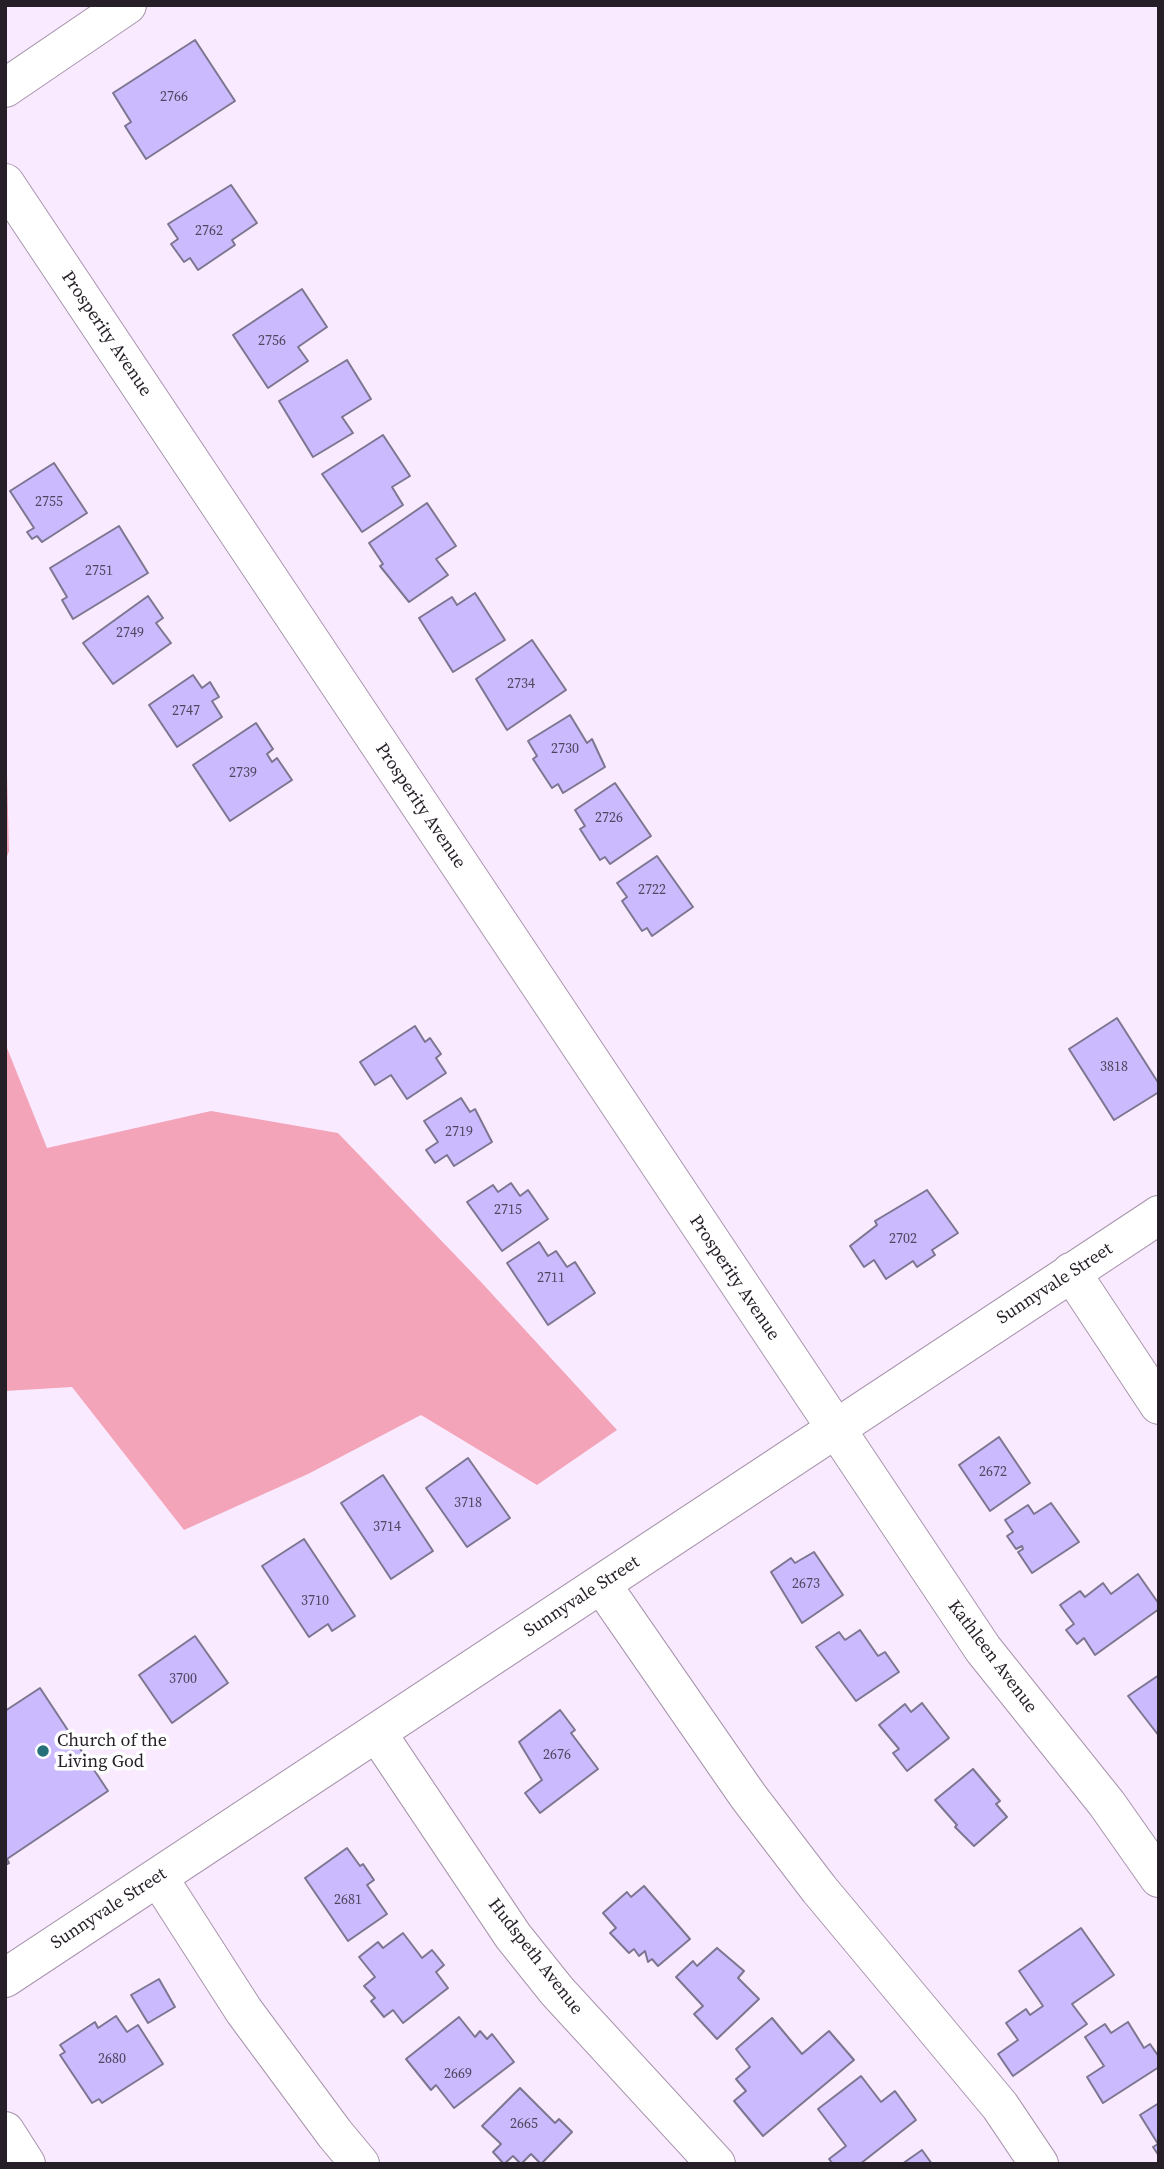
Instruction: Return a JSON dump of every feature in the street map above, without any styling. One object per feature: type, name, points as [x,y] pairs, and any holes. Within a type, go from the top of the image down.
[{"type":"street","points":[[5,88],[127,5]]},
{"type":"street","name":"Prosperity Avenue","points":[[5,183],[835,1429]]},
{"type":"street","name":"Sunnyvale Street","points":[[5,1978],[1159,1215]]},
{"type":"street","points":[[1071,1272],[1159,1405]]},
{"type":"street","name":"Kathleen Avenue","points":[[835,1429],[983,1649],[1107,1804],[1159,1878]]},
{"type":"street","points":[[602,1585],[748,1796],[819,1889],[1000,2106],[1039,2164]]},
{"type":"street","name":"Hudspeth Avenue","points":[[377,1733],[513,1936],[557,1991],[716,2164]]},
{"type":"street","points":[[158,1877],[244,2011],[360,2164]]},
{"type":"street","points":[[5,2131],[26,2164]]},
{"type":"shaded area","points":[[5,697],[9,851],[5,862]]},
{"type":"shaded area","points":[[5,1043],[47,1148],[211,1111],[338,1133],[481,1282],[617,1430],[537,1485],[421,1415],[308,1474],[184,1530],[72,1387],[5,1391]]},
{"type":"building","points":[[195,40],[235,101],[146,159],[125,126],[131,122],[113,93]]},
{"type":"building","points":[[231,185],[257,223],[232,240],[235,245],[198,270],[190,258],[184,262],[171,244],[178,239],[168,224]]},
{"type":"building","points":[[302,289],[327,327],[298,347],[308,361],[268,388],[233,335]]},
{"type":"building","points":[[347,360],[371,399],[342,417],[353,433],[313,457],[279,401]]},
{"type":"building","points":[[383,435],[410,476],[392,487],[403,505],[362,532],[322,474]]},
{"type":"building","points":[[54,463],[87,513],[42,542],[37,536],[32,539],[27,532],[34,528],[10,491]]},
{"type":"building","points":[[427,503],[456,546],[436,559],[448,575],[409,602],[380,566],[383,564],[369,543]]},
{"type":"building","points":[[119,526],[148,573],[73,619],[62,600],[67,597],[50,568]]},
{"type":"building","points":[[475,593],[505,640],[453,672],[419,618],[452,597],[457,605]]},
{"type":"building","points":[[148,596],[163,618],[156,623],[171,643],[113,684],[83,643]]},
{"type":"building","points":[[532,640],[566,690],[507,730],[476,679]]},
{"type":"building","points":[[193,675],[202,688],[210,682],[219,697],[212,701],[222,717],[177,747],[149,705]]},
{"type":"building","points":[[570,715],[587,743],[592,739],[605,767],[563,793],[558,784],[552,788],[533,759],[537,756],[528,741]]},
{"type":"building","points":[[256,723],[273,749],[267,754],[272,762],[277,758],[292,780],[230,821],[193,765]]},
{"type":"building","points":[[615,783],[651,836],[610,864],[605,857],[600,860],[580,829],[585,826],[575,810]]},
{"type":"building","points":[[657,856],[693,907],[652,936],[647,928],[642,931],[622,901],[627,897],[617,883]]},
{"type":"building","points":[[1117,1018],[1159,1084],[1159,1092],[1114,1120],[1069,1049]]},
{"type":"building","points":[[415,1026],[425,1042],[430,1038],[441,1054],[436,1058],[446,1073],[407,1099],[391,1075],[375,1085],[360,1062]]},
{"type":"building","points":[[461,1098],[470,1112],[475,1109],[492,1142],[454,1166],[447,1155],[435,1163],[426,1150],[438,1142],[424,1121]]},
{"type":"building","points":[[511,1183],[520,1196],[528,1190],[548,1219],[502,1251],[467,1202],[493,1185],[498,1192]]},
{"type":"building","points":[[927,1190],[958,1233],[932,1250],[935,1255],[917,1267],[913,1261],[886,1279],[874,1260],[864,1267],[850,1246],[877,1225],[875,1221]]},
{"type":"building","points":[[539,1242],[548,1256],[556,1251],[567,1267],[575,1262],[595,1293],[548,1325],[507,1263]]},
{"type":"building","points":[[999,1437],[1030,1483],[990,1511],[959,1465]]},
{"type":"building","points":[[468,1458],[510,1518],[467,1547],[426,1488]]},
{"type":"building","points":[[383,1475],[433,1551],[391,1579],[341,1503]]},
{"type":"building","points":[[1051,1503],[1079,1542],[1032,1573],[1018,1552],[1023,1549],[1022,1546],[1016,1549],[1007,1536],[1013,1532],[1005,1520],[1028,1505],[1034,1514]]},
{"type":"building","points":[[304,1539],[355,1616],[332,1631],[328,1624],[309,1637],[262,1566]]},
{"type":"building","points":[[814,1552],[843,1595],[802,1623],[771,1572],[791,1558],[795,1563]]},
{"type":"building","points":[[1138,1574],[1159,1604],[1159,1609],[1095,1655],[1084,1638],[1077,1644],[1066,1630],[1074,1624],[1060,1605],[1080,1591],[1085,1597],[1103,1583],[1111,1594]]},
{"type":"building","points":[[860,1630],[878,1656],[885,1652],[899,1672],[856,1701],[816,1647],[839,1632],[845,1640]]},
{"type":"building","points":[[195,1636],[228,1683],[172,1723],[139,1675]]},
{"type":"building","points":[[1159,1675],[1159,1736],[1128,1696]]},
{"type":"building","name":"Church of the Living God","points":[[40,1688],[108,1791],[7,1859],[9,1863],[5,1865],[5,1711]]},
{"type":"building","points":[[922,1703],[949,1738],[907,1771],[893,1753],[899,1749],[879,1725],[905,1704],[911,1712]]},
{"type":"building","points":[[560,1710],[575,1730],[571,1733],[598,1769],[540,1813],[525,1793],[542,1780],[519,1742]]},
{"type":"building","points":[[973,1769],[1000,1801],[996,1804],[1007,1817],[974,1846],[955,1827],[957,1825],[935,1800]]},
{"type":"building","points":[[347,1848],[374,1880],[367,1885],[387,1914],[348,1941],[305,1878]]},
{"type":"building","points":[[644,1886],[690,1939],[658,1966],[652,1959],[648,1962],[645,1951],[639,1956],[634,1949],[629,1953],[610,1933],[616,1928],[603,1913],[627,1892],[631,1897]]},
{"type":"building","points":[[1081,1928],[1114,1975],[1072,2004],[1087,2024],[1013,2076],[998,2054],[1018,2040],[1006,2023],[1026,2009],[1030,2015],[1043,2006],[1019,1971]]},
{"type":"building","points":[[403,1933],[422,1958],[432,1950],[444,1965],[436,1972],[448,1988],[403,2023],[393,2010],[384,2017],[371,2001],[375,1998],[364,1986],[375,1977],[359,1957],[378,1942],[383,1948]]},
{"type":"building","points":[[717,1948],[744,1971],[738,1978],[759,1999],[717,2039],[694,2014],[703,2006],[676,1977],[693,1961],[697,1966]]},
{"type":"building","points":[[159,1979],[175,2007],[148,2023],[131,1995]]},
{"type":"building","points":[[116,2016],[127,2032],[138,2025],[163,2064],[102,2103],[99,2099],[92,2103],[60,2055],[65,2052],[60,2045],[95,2022],[98,2028]]},
{"type":"building","points":[[459,2017],[475,2037],[480,2031],[487,2039],[492,2034],[514,2062],[454,2108],[436,2085],[431,2090],[406,2059]]},
{"type":"building","points":[[772,2018],[802,2054],[829,2031],[854,2060],[763,2136],[734,2101],[746,2091],[736,2079],[750,2067],[736,2049]]},
{"type":"building","points":[[1128,2022],[1144,2048],[1150,2044],[1159,2057],[1159,2067],[1103,2103],[1087,2077],[1104,2066],[1085,2037],[1105,2024],[1111,2033]]},
{"type":"building","points":[[861,2076],[881,2102],[895,2091],[916,2120],[860,2164],[833,2164],[829,2159],[846,2146],[818,2109]]},
{"type":"building","points":[[520,2088],[555,2123],[559,2119],[572,2132],[541,2164],[531,2154],[521,2164],[513,2156],[504,2164],[493,2152],[501,2144],[482,2126]]},
{"type":"building","points":[[1159,2103],[1159,2156],[1153,2147],[1158,2144],[1140,2115]]},
{"type":"building","points":[[922,2150],[932,2164],[902,2164]]},
{"type":"place","name":"Church of the Living God","points":[[43,1751]]}]
